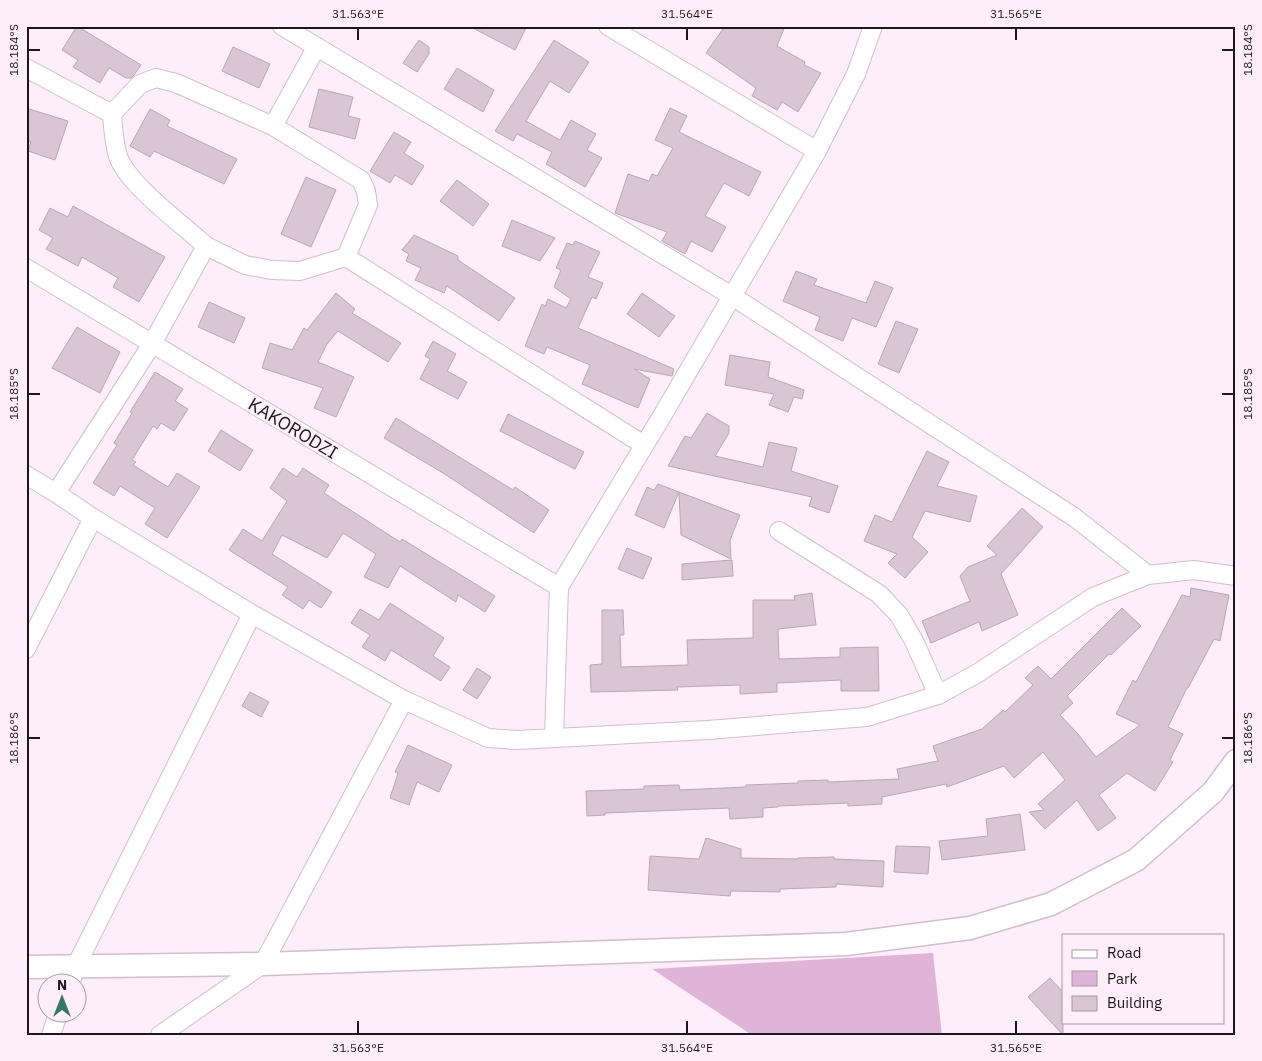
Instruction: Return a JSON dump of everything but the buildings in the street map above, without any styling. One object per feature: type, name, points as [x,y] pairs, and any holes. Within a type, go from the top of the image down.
[{"type":"street","points":[[282,26],[732,296],[1074,517],[1148,575]]},
{"type":"street","points":[[608,26],[817,151]]},
{"type":"street","points":[[554,737],[560,587],[817,151],[856,74],[873,26]]},
{"type":"street","points":[[273,126],[316,48]]},
{"type":"street","points":[[26,68],[112,114]]},
{"type":"street","points":[[346,257],[368,205],[366,191],[361,180],[273,126],[176,83],[156,78],[140,84],[112,114],[114,137],[119,159],[129,175],[143,190],[206,246],[245,265],[272,270],[300,271],[346,257],[644,446]]},
{"type":"street","points":[[56,493],[152,344],[206,246]]},
{"type":"street","name":"KAKORODZI","points":[[26,268],[560,587]]},
{"type":"street","points":[[26,475],[93,518],[252,614],[404,700],[488,738],[517,740],[708,730],[867,717],[938,695],[978,672],[1093,596],[1148,575],[1194,570],[1236,576]]},
{"type":"street","points":[[26,649],[93,518]]},
{"type":"street","points":[[779,531],[879,594],[899,615],[914,640],[938,695]]},
{"type":"street","points":[[73,974],[252,614]]},
{"type":"street","points":[[160,1035],[262,964],[404,700]]},
{"type":"street","points":[[88,974],[262,964],[846,944],[970,928],[1051,904],[1136,860],[1214,792],[1236,761]]},
{"type":"street","points":[[26,967],[67,974]]},
{"type":"green space","points":[[933,953],[942,1035],[752,1035],[652,969]]}]
